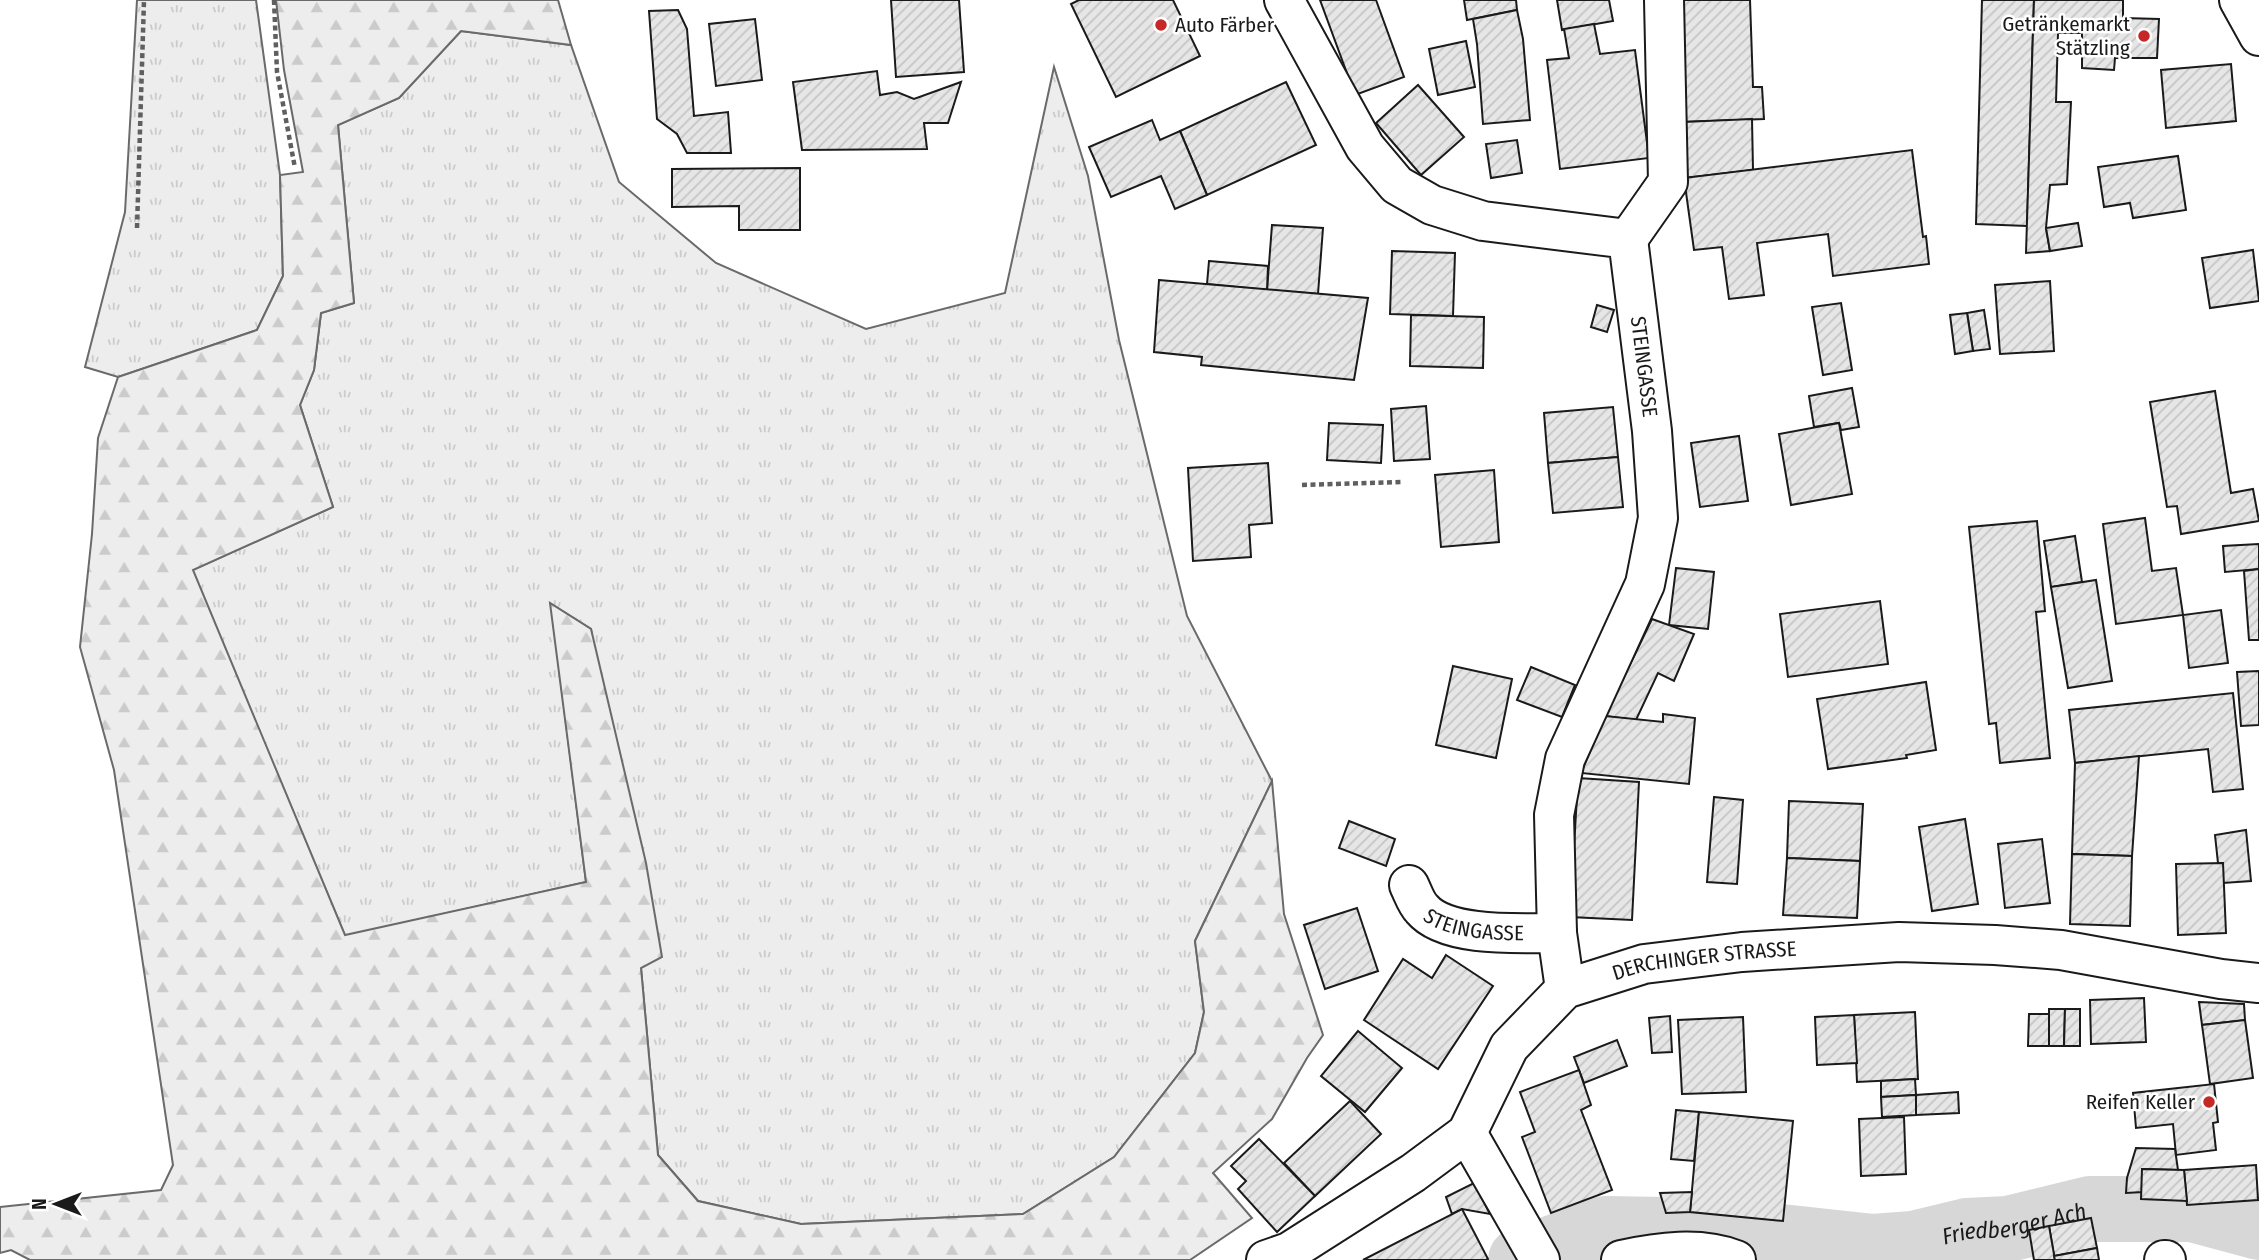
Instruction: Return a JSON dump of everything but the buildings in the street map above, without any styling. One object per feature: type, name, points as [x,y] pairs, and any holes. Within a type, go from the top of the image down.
[{"type":"street","points":[[1284,0],[1365,147],[1397,184],[1432,205],[1483,221],[1628,239],[1668,182],[1664,0]]},
{"type":"street","points":[[2239,0],[2259,34]]},
{"type":"street","name":"STEINGASSE","points":[[1565,989],[1557,933],[1554,815],[1565,759],[1646,584],[1658,519],[1652,432],[1628,239]]},
{"type":"street","name":"STEINGASSE","points":[[1409,885],[1422,910],[1445,925],[1490,933],[1557,933]]},
{"type":"street","name":"DERCHINGER STRASSE","points":[[1266,1260],[1289,1252],[1413,1173],[1467,1133],[1509,1047],[1565,989],[1644,964],[1742,952],[1899,942],[2061,950],[2221,979],[2259,983]]},
{"type":"street","points":[[1467,1133],[1532,1246]]},
{"type":"street","points":[[1621,1260],[1654,1253],[1690,1252],[1736,1260]]},
{"type":"path","points":[[137,228],[144,0]]},
{"type":"path","points":[[274,0],[277,72],[295,168]]},
{"type":"path","points":[[1302,485],[1401,482]]},
{"type":"green space","points":[[137,0],[256,0],[280,175],[283,276],[257,330],[118,377],[85,367],[125,212]]},
{"type":"green space","points":[[276,0],[558,0],[571,45],[461,31],[399,98],[338,125],[354,303],[321,313],[314,370],[300,405],[333,507],[193,570],[345,935],[586,882],[550,603],[591,629],[646,863],[662,957],[641,968],[658,1155],[698,1201],[801,1224],[1023,1214],[1114,1157],[1195,1053],[1204,1012],[1195,941],[1272,781],[1284,914],[1323,1035],[1272,1119],[1213,1173],[1252,1218],[1190,1260],[30,1260],[11,1250],[0,1253],[0,1207],[161,1190],[173,1165],[114,770],[80,647],[92,534],[98,438],[118,377],[257,330],[283,276],[280,175],[303,172],[284,70]]},
{"type":"green space","points":[[461,31],[571,45],[619,182],[716,263],[866,329],[1005,293],[1054,67],[1088,176],[1119,340],[1187,616],[1272,781],[1195,941],[1204,1012],[1195,1053],[1114,1157],[1023,1214],[801,1224],[698,1201],[658,1155],[641,968],[591,629],[551,604],[586,882],[345,936],[192,570],[333,507],[300,405],[314,370],[321,313],[354,303],[338,125],[399,98]]},
{"type":"waterway","name":"Friedberger Ach","points":[[1521,1260],[1605,1229],[1724,1231],[1873,1247],[1913,1244],[1967,1231],[2008,1229],[2090,1209],[2192,1209],[2259,1227]]},
{"type":"place","name":"Auto Färber","points":[[1161,25]]},
{"type":"place","name":"Getränkemarkt Stätzling","points":[[2144,36]]},
{"type":"place","name":"Reifen Keller","points":[[2209,1102]]}]
